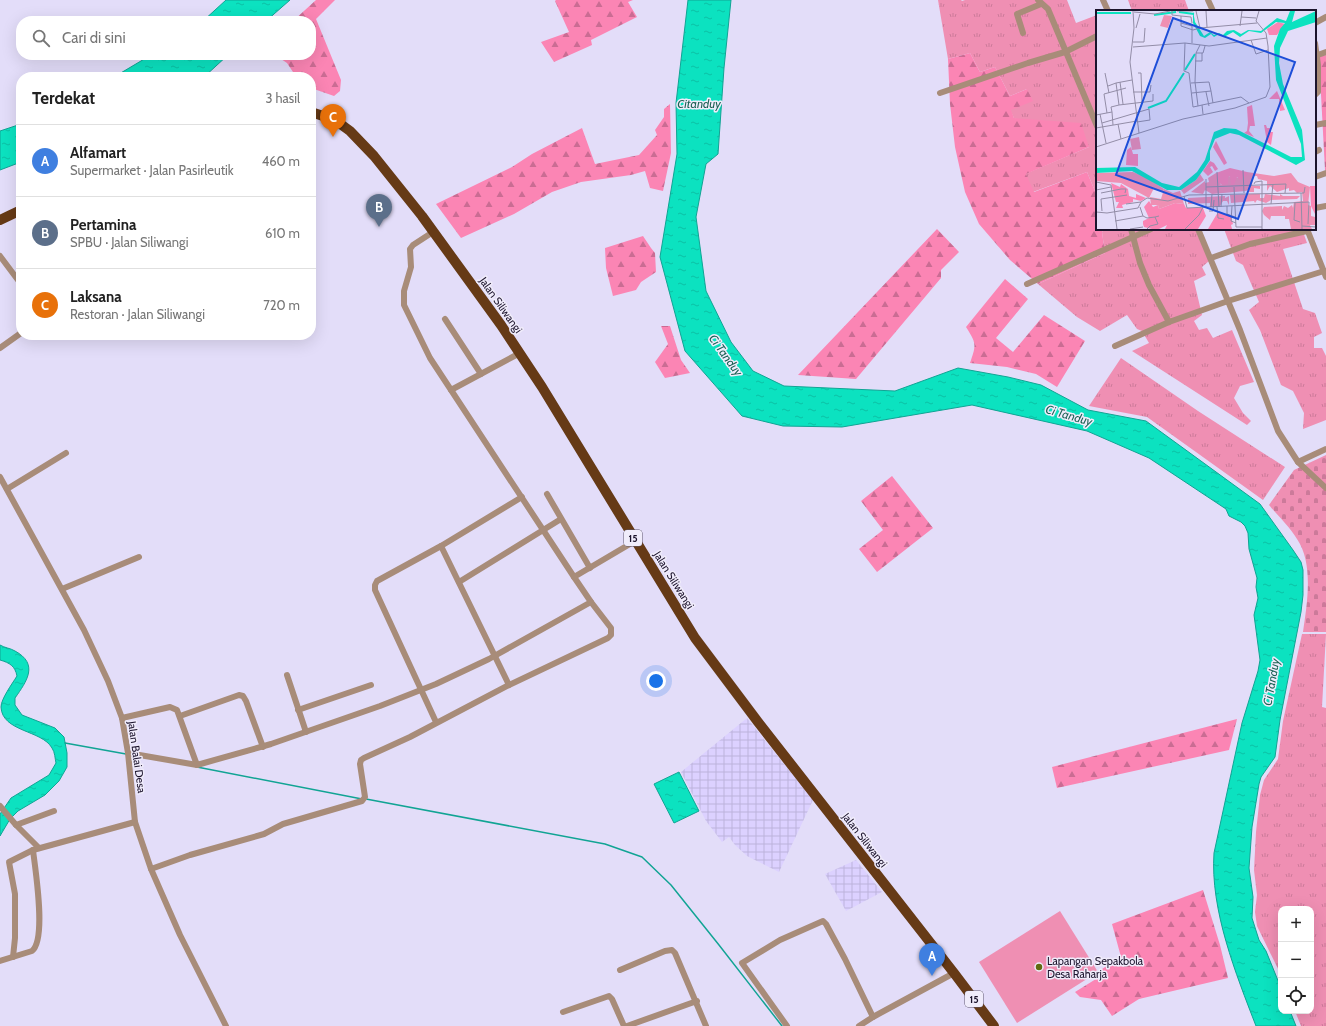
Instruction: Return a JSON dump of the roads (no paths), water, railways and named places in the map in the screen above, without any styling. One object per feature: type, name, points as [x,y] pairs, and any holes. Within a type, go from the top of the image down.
[{"type":"highway","name":"Jalan Siliwangi","points":[[316,114],[335,120],[350,131],[374,156],[413,204],[501,324],[520,353],[695,638],[994,1026]]},
{"type":"highway","points":[[0,220],[16,212]]},
{"type":"street","points":[[1103,0],[1108,10]]},
{"type":"street","points":[[1208,0],[1213,10]]},
{"type":"street","points":[[1024,34],[1017,14],[1039,2],[1045,5],[1065,52],[1096,116]]},
{"type":"street","points":[[1316,23],[1326,17]]},
{"type":"street","points":[[940,93],[1065,52],[1096,36]]},
{"type":"street","points":[[1316,94],[1318,92],[1316,56],[1326,52]]},
{"type":"street","points":[[1316,125],[1326,123]]},
{"type":"street","points":[[1316,178],[1326,173]]},
{"type":"street","points":[[1316,208],[1326,206]]},
{"type":"street","points":[[1131,230],[1140,263],[1149,285],[1169,322]]},
{"type":"street","points":[[1027,284],[1148,230]]},
{"type":"street","points":[[1198,230],[1240,330],[1278,431],[1298,462],[1326,488]]},
{"type":"street","points":[[1115,346],[1169,322],[1228,301],[1325,274],[1307,230],[1250,244],[1211,258]]},
{"type":"street","points":[[151,869],[190,854],[264,834],[283,824],[364,799],[360,764],[361,760],[364,758],[410,737],[436,722],[509,685],[608,638],[611,635],[611,628],[574,577],[430,358],[404,305],[404,291],[412,267],[410,249],[413,245],[433,232]]},
{"type":"street","points":[[0,256],[16,277]]},
{"type":"street","points":[[445,319],[481,374]]},
{"type":"street","points":[[0,348],[16,337]]},
{"type":"street","points":[[451,390],[520,353]]},
{"type":"street","points":[[1298,462],[1326,449]]},
{"type":"street","points":[[7,489],[66,453]]},
{"type":"street","name":"Jalan Balai Desa","points":[[0,477],[84,630],[108,681],[122,718],[128,753],[136,822],[151,869],[180,935],[226,1026]]},
{"type":"street","points":[[547,494],[590,568]]},
{"type":"street","points":[[436,722],[375,590],[375,585],[378,581],[441,546],[522,497]]},
{"type":"street","points":[[459,582],[561,519]]},
{"type":"street","points":[[574,577],[635,541]]},
{"type":"street","points":[[441,546],[509,685]]},
{"type":"street","points":[[62,589],[139,557]]},
{"type":"street","points":[[128,753],[198,765],[262,747],[421,690],[494,656],[591,602]]},
{"type":"street","points":[[287,676],[306,732]]},
{"type":"street","points":[[298,710],[371,685]]},
{"type":"street","points":[[180,716],[239,695],[243,696],[262,747]]},
{"type":"street","points":[[122,718],[170,707],[177,710],[198,765]]},
{"type":"street","points":[[0,961],[34,950],[40,923],[36,849],[1,807]]},
{"type":"street","points":[[14,823],[54,811]]},
{"type":"street","points":[[13,957],[15,938],[15,894],[9,862],[36,849],[136,822]]},
{"type":"street","points":[[787,1026],[742,963],[780,940],[823,921],[845,960],[871,1018],[872,1026]]},
{"type":"street","points":[[620,970],[665,951],[672,950],[675,953],[697,1001],[706,1026]]},
{"type":"street","points":[[859,1026],[954,973]]},
{"type":"street","points":[[563,1012],[609,996],[612,999],[624,1026]]},
{"type":"street","points":[[627,1026],[697,1001]]},
{"type":"water","points":[[226,0],[290,0],[272,16],[208,16]]},
{"type":"water","name":"Citanduy","points":[[688,0],[731,0],[724,68],[718,154],[706,164],[696,217],[706,291],[731,342],[753,371],[784,386],[895,391],[958,368],[1008,377],[1041,385],[1088,410],[1146,421],[1260,504],[1293,550],[1301,562],[1303,570],[1301,612],[1280,720],[1275,757],[1261,777],[1259,784],[1252,827],[1249,868],[1253,897],[1252,918],[1259,940],[1266,951],[1278,981],[1278,1014],[1291,1014],[1296,1026],[1256,1026],[1240,985],[1226,941],[1216,897],[1214,853],[1242,723],[1260,660],[1254,615],[1258,598],[1256,587],[1257,578],[1249,549],[1248,533],[1245,526],[1241,522],[1229,516],[1226,509],[1149,458],[1087,431],[972,405],[842,427],[783,426],[742,416],[685,351],[660,257],[677,154],[676,103]]},
{"type":"water","points":[[143,60],[223,60],[209,72],[122,72]]},
{"type":"water","points":[[16,126],[16,164],[0,170],[0,131]]},
{"type":"water","points":[[0,645],[13,650],[27,661],[29,667],[27,679],[15,698],[15,705],[22,715],[55,728],[64,737],[67,753],[67,767],[59,781],[45,795],[18,811],[10,819],[0,836],[0,814],[11,798],[49,775],[56,763],[53,750],[47,742],[15,726],[3,715],[1,704],[17,676],[12,665],[0,660]]},
{"type":"water","points":[[679,772],[699,811],[674,823],[654,784]]},
{"type":"waterway","points":[[65,743],[126,754]]},
{"type":"waterway","points":[[197,767],[362,799]]},
{"type":"waterway","points":[[366,799],[605,844],[642,857],[671,885],[782,1026]]},
{"type":"place","name":"Laksana","points":[[333,137]]},
{"type":"place","name":"Pertamina","points":[[379,227]]},
{"type":"place","name":"Lapangan Sepakbola Desa Raharja","points":[[1039,967]]},
{"type":"place","name":"Alfamart","points":[[932,976]]},
{"type":"water label","name":"Ci Tanduy","points":[[726,355]]},
{"type":"water label","name":"Ci Tanduy","points":[[1069,415]]},
{"type":"water label","name":"Ci Tanduy","points":[[1271,682]]}]
